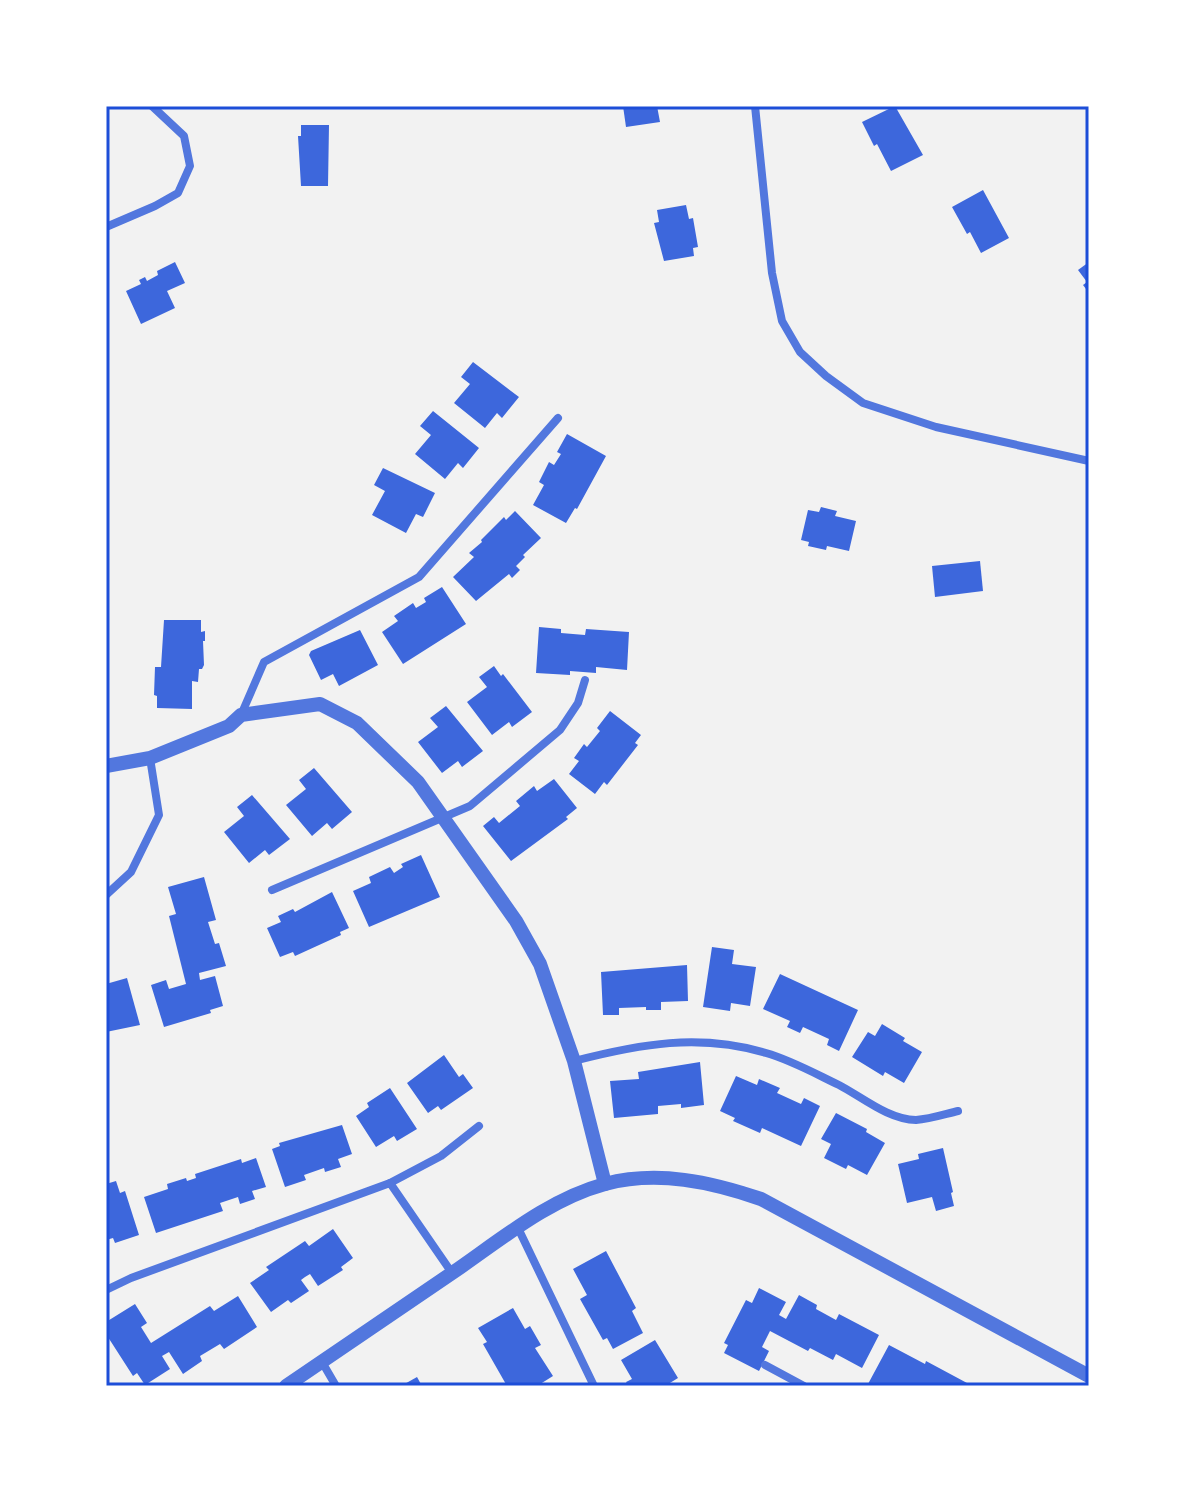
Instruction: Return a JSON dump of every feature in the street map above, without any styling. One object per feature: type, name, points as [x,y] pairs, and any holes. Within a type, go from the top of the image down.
[{"type":"street","points":[[106,227],[178,193],[190,166],[184,136],[152,106]]},
{"type":"street","points":[[755,106],[772,273],[782,321],[800,352],[863,403],[936,427],[1089,461]]},
{"type":"street","points":[[106,766],[150,758],[229,726],[241,715],[264,662],[419,577],[558,418]]},
{"type":"street","points":[[272,890],[470,806],[560,730],[578,703],[585,680]]},
{"type":"street","points":[[241,715],[320,704],[357,723],[418,782],[516,921],[540,964],[574,1061],[605,1184]]},
{"type":"street","points":[[106,895],[131,872],[159,815],[150,758]]},
{"type":"street","points":[[574,1061],[631,1047],[698,1042],[767,1053],[839,1085],[893,1115],[915,1120],[958,1111]]},
{"type":"street","points":[[106,1290],[131,1278],[390,1183],[441,1156],[479,1126]]},
{"type":"street","points":[[286,1386],[556,1204],[605,1184],[643,1179],[684,1179],[720,1185],[761,1199],[1089,1376]]},
{"type":"street","points":[[390,1183],[452,1273]]},
{"type":"street","points":[[518,1228],[594,1386]]},
{"type":"street","points":[[322,1362],[336,1386]]},
{"type":"street","points":[[765,1365],[804,1386]]},
{"type":"building","points":[[623,106],[657,106],[660,122],[626,127]]},
{"type":"building","points":[[895,106],[923,155],[891,171],[862,122]]},
{"type":"building","points":[[301,125],[329,125],[328,186],[301,186],[298,136],[301,136]]},
{"type":"building","points":[[983,190],[1009,238],[981,253],[952,207]]},
{"type":"building","points":[[686,205],[689,219],[693,218],[698,247],[693,248],[694,256],[664,261],[654,223],[659,222],[657,210]]},
{"type":"building","points":[[175,262],[185,283],[167,291],[175,308],[141,324],[126,291],[141,284],[139,280],[145,277],[147,281],[158,275],[157,271]]},
{"type":"building","points":[[1089,262],[1089,293],[1083,285],[1087,282],[1078,270]]},
{"type":"building","points":[[473,362],[519,397],[502,418],[497,413],[485,428],[454,403],[470,384],[461,377]]},
{"type":"building","points":[[433,411],[479,448],[463,468],[458,463],[445,479],[415,454],[431,435],[420,426]]},
{"type":"building","points":[[567,434],[606,456],[566,523],[533,505],[544,485],[539,482],[549,462],[554,465],[561,454],[557,452]]},
{"type":"building","points":[[383,468],[435,493],[423,517],[416,514],[406,533],[372,515],[385,491],[374,485]]},
{"type":"building","points":[[821,507],[837,511],[835,516],[856,521],[849,551],[808,546],[809,542],[801,540],[808,510],[819,512]]},
{"type":"building","points":[[515,511],[541,538],[523,555],[525,557],[516,566],[520,570],[512,578],[509,574],[476,601],[453,577],[474,557],[469,553],[481,540],[504,517],[506,520]]},
{"type":"building","points":[[980,561],[983,591],[935,597],[932,566]]},
{"type":"building","points":[[442,587],[466,624],[403,664],[382,632],[398,621],[394,616],[413,603],[416,608],[426,602],[424,598]]},
{"type":"building","points":[[164,620],[201,620],[201,632],[205,631],[204,665],[199,669],[198,682],[192,681],[192,709],[157,708],[155,667],[161,667]]},
{"type":"building","points":[[539,627],[585,635],[586,629],[629,632],[627,670],[596,667],[596,673],[536,673]]},
{"type":"building","points":[[360,630],[378,665],[339,686],[333,674],[321,680],[309,655],[311,651]]},
{"type":"building","points":[[494,666],[532,712],[512,727],[509,722],[492,735],[467,702],[487,687],[479,677]]},
{"type":"building","points":[[446,706],[483,751],[462,767],[458,761],[442,773],[418,742],[438,727],[430,718]]},
{"type":"building","points":[[610,711],[641,735],[635,743],[638,745],[607,785],[604,782],[595,794],[569,774],[579,761],[574,758],[584,744],[587,747],[600,731],[597,728]]},
{"type":"building","points":[[314,768],[352,812],[332,829],[327,823],[312,836],[286,805],[306,789],[299,780]]},
{"type":"building","points":[[554,779],[577,808],[566,817],[568,819],[511,861],[483,826],[494,817],[499,823],[520,806],[516,801],[534,786],[537,791]]},
{"type":"building","points":[[252,795],[290,839],[269,855],[265,850],[249,863],[224,832],[244,816],[237,807]]},
{"type":"building","points":[[421,855],[440,897],[369,927],[353,891],[371,883],[369,877],[390,867],[394,873],[403,867],[401,864]]},
{"type":"building","points":[[204,877],[216,920],[208,922],[226,966],[199,973],[200,980],[215,976],[223,1006],[210,1010],[211,1013],[164,1027],[151,985],[166,980],[169,989],[186,984],[169,916],[176,914],[168,887]]},
{"type":"building","points":[[332,892],[349,928],[340,932],[341,935],[295,956],[293,952],[280,957],[267,928],[281,922],[278,916],[293,909],[295,912]]},
{"type":"building","points":[[712,947],[734,950],[732,964],[756,967],[750,1006],[731,1003],[730,1011],[703,1007]]},
{"type":"building","points":[[687,965],[688,1001],[661,1002],[661,1010],[619,1008],[619,1015],[603,1015],[601,972]]},
{"type":"building","points":[[780,974],[858,1010],[839,1051],[827,1045],[829,1039],[803,1027],[800,1033],[787,1027],[790,1021],[763,1009]]},
{"type":"building","points":[[127,978],[140,1025],[106,1032],[106,984]]},
{"type":"building","points":[[882,1024],[922,1052],[904,1083],[885,1072],[883,1076],[852,1057],[868,1032],[875,1036]]},
{"type":"building","points":[[444,1055],[459,1077],[463,1074],[473,1088],[441,1110],[438,1106],[428,1113],[407,1083]]},
{"type":"building","points":[[700,1062],[704,1105],[681,1108],[681,1104],[658,1106],[658,1114],[614,1118],[610,1081],[639,1079],[638,1072]]},
{"type":"building","points":[[736,1076],[757,1085],[759,1079],[780,1088],[777,1093],[801,1104],[804,1098],[820,1106],[801,1146],[762,1128],[760,1133],[733,1121],[735,1118],[720,1111]]},
{"type":"building","points":[[390,1088],[417,1129],[397,1141],[394,1136],[376,1147],[356,1116],[369,1107],[367,1103]]},
{"type":"building","points":[[836,1113],[867,1129],[866,1132],[885,1143],[867,1175],[824,1158],[831,1144],[821,1139]]},
{"type":"building","points":[[342,1125],[352,1154],[338,1159],[341,1167],[325,1172],[324,1168],[304,1175],[306,1180],[285,1187],[272,1149],[280,1146],[279,1143]]},
{"type":"building","points":[[943,1148],[954,1206],[936,1211],[932,1197],[907,1203],[898,1164],[919,1159],[918,1154]]},
{"type":"building","points":[[256,1158],[266,1187],[252,1191],[255,1199],[240,1204],[238,1197],[220,1203],[223,1211],[156,1233],[144,1197],[168,1189],[167,1184],[196,1178],[195,1174],[241,1159],[242,1163]]},
{"type":"building","points":[[116,1181],[120,1193],[125,1191],[139,1235],[115,1243],[113,1238],[106,1240],[106,1184]]},
{"type":"building","points":[[333,1229],[353,1258],[341,1267],[343,1270],[318,1286],[310,1274],[305,1277],[301,1280],[309,1291],[271,1312],[250,1283],[269,1270],[266,1267],[305,1241],[309,1246]]},
{"type":"building","points":[[606,1251],[636,1308],[632,1311],[643,1333],[613,1349],[607,1338],[603,1340],[580,1299],[587,1295],[573,1269]]},
{"type":"building","points":[[759,1288],[786,1302],[779,1315],[786,1319],[799,1295],[836,1320],[839,1314],[879,1335],[862,1368],[836,1354],[833,1360],[810,1348],[808,1351],[770,1331],[762,1347],[769,1351],[759,1371],[724,1353],[728,1345],[724,1343],[746,1300],[752,1303]]},
{"type":"building","points":[[238,1296],[257,1327],[224,1349],[220,1344],[200,1356],[202,1361],[183,1374],[169,1352],[162,1356],[170,1369],[145,1385],[137,1373],[133,1376],[106,1334],[106,1322],[135,1304],[147,1323],[141,1327],[151,1343],[210,1306],[214,1311]]},
{"type":"building","points":[[513,1308],[525,1329],[530,1326],[541,1345],[535,1348],[553,1376],[537,1386],[507,1386],[483,1344],[487,1342],[478,1328]]},
{"type":"building","points":[[655,1340],[678,1378],[665,1386],[628,1386],[626,1382],[632,1379],[621,1360]]},
{"type":"building","points":[[889,1345],[967,1383],[965,1386],[872,1386],[868,1384]]},
{"type":"building","points":[[417,1377],[422,1386],[401,1386]]}]
